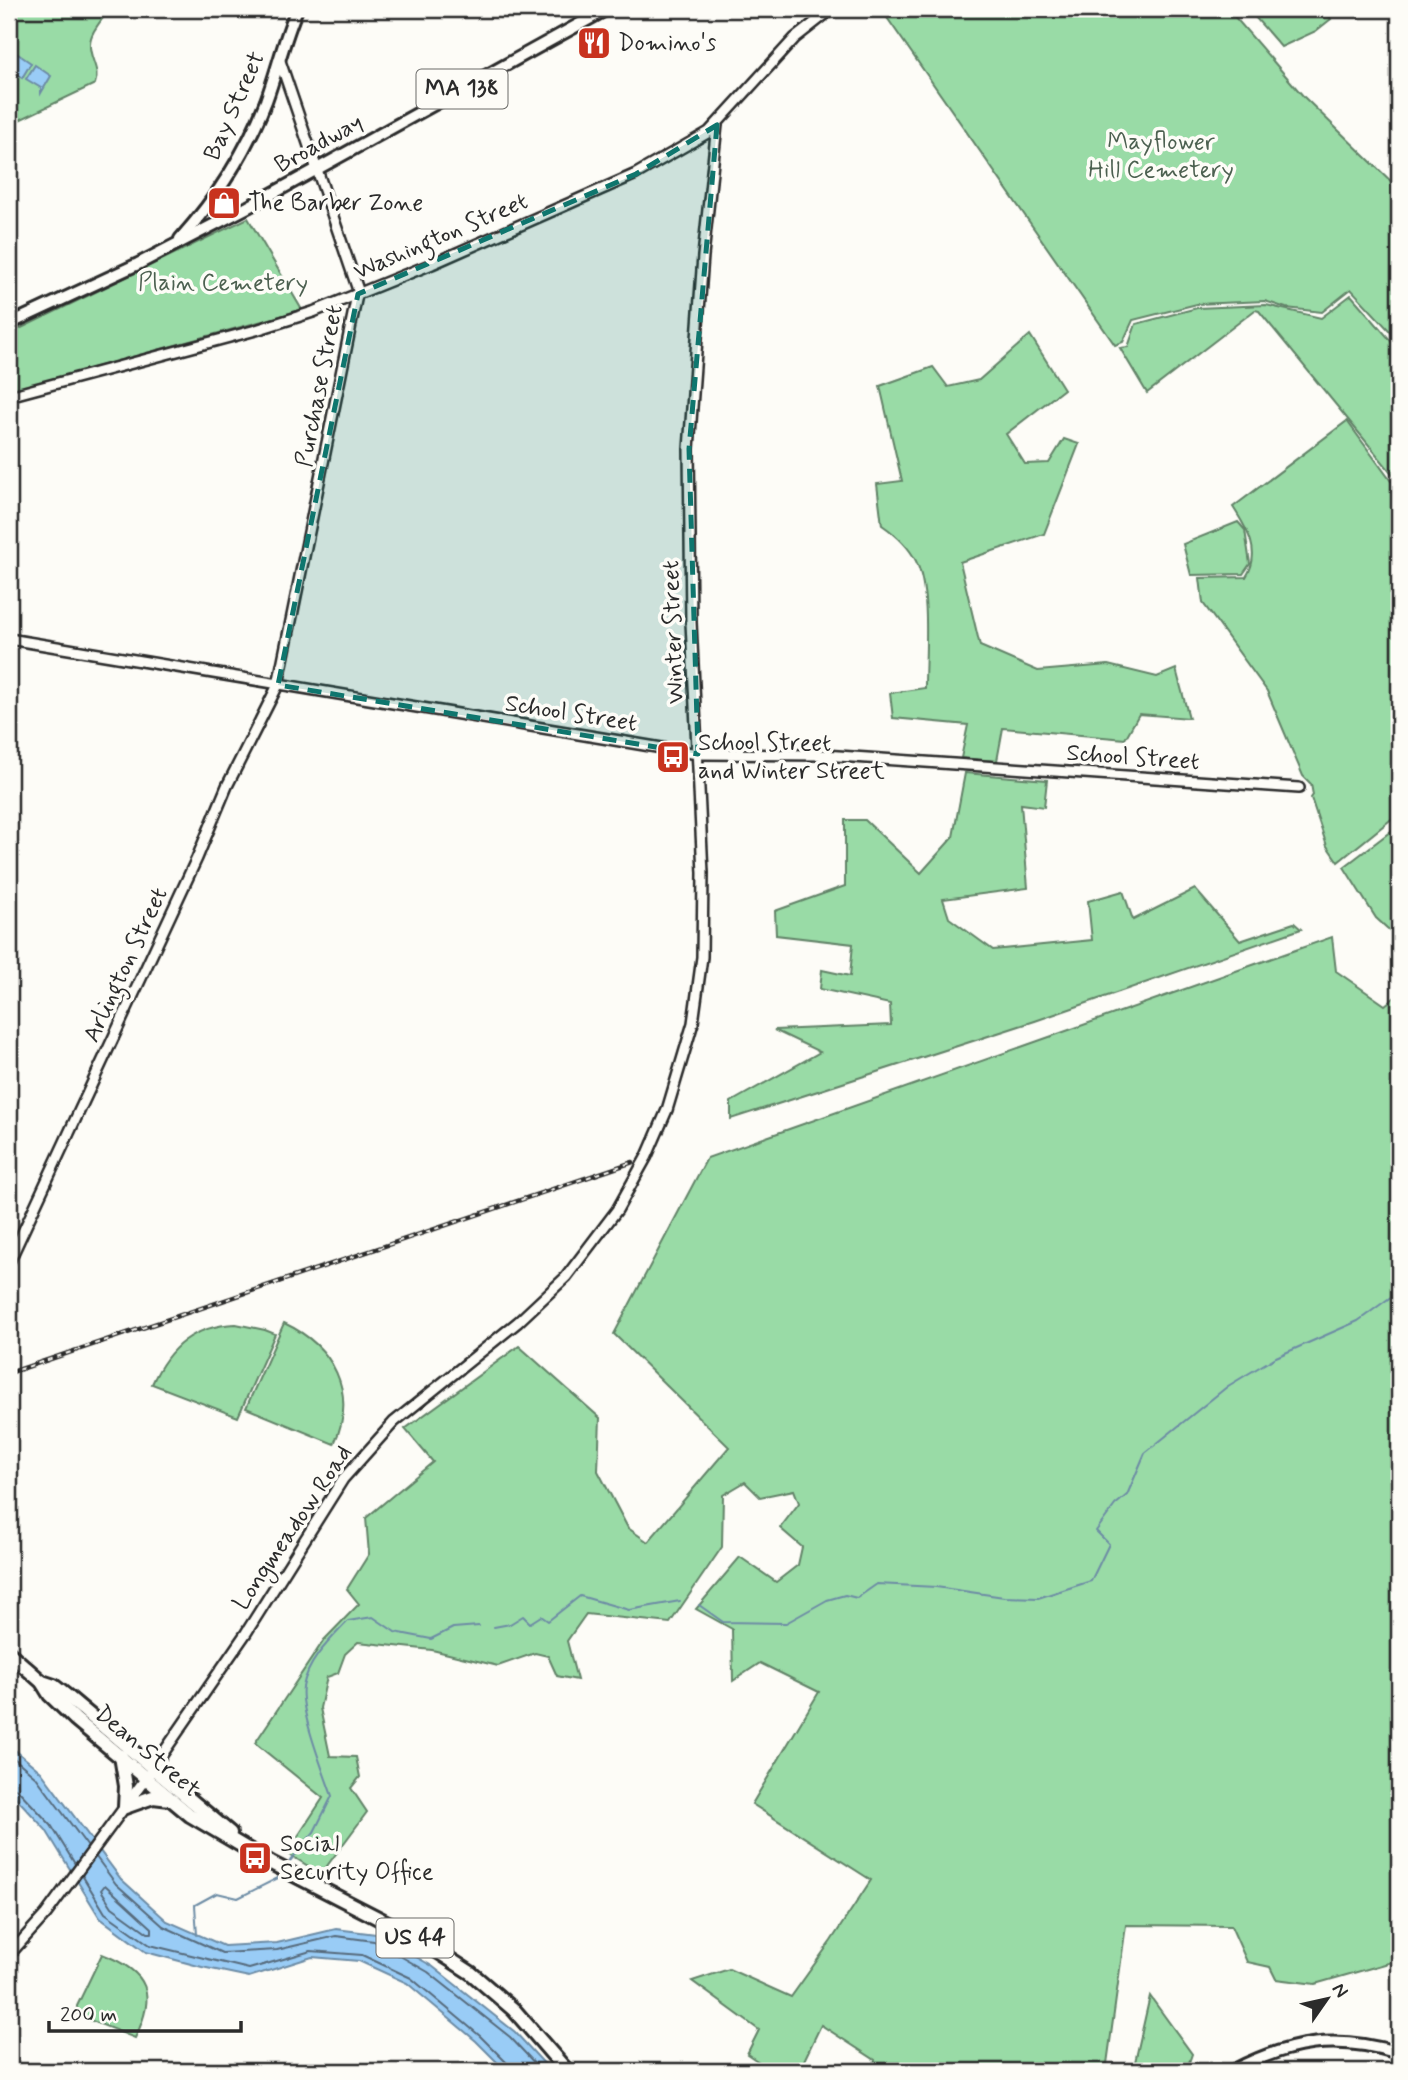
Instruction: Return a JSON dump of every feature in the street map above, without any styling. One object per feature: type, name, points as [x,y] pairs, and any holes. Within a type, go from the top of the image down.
[{"type":"highway","name":"Dean Street","points":[[9,1653],[42,1682],[50,1695],[75,1719],[121,1756],[150,1773],[227,1829],[236,1840]]},
{"type":"highway","name":"Dean Street","points":[[42,1682],[58,1689],[150,1773],[170,1798],[208,1826],[236,1840],[271,1863],[417,1938],[462,1967],[514,2010],[567,2071]]},
{"type":"highway","points":[[121,1756],[126,1786],[125,1807],[153,1797],[170,1798]]},
{"type":"main road","name":"Bay Street","points":[[173,246],[206,210],[239,156],[260,115],[297,9]]},
{"type":"main road","name":"Broadway","points":[[9,324],[173,246],[317,170],[607,9]]},
{"type":"main road","points":[[1232,2071],[1268,2054],[1318,2042],[1348,2043],[1399,2053]]},
{"type":"street","name":"Washington Street","points":[[9,396],[304,315],[636,174],[693,143],[717,125],[795,38],[832,9]]},
{"type":"street","name":"Purchase Street","points":[[278,685],[358,294],[358,287],[280,61]]},
{"type":"street","name":"Winter Street","points":[[640,1171],[661,1127],[679,1077],[698,993],[703,915],[691,622],[690,449],[703,256],[717,125]]},
{"type":"street","name":"School Street","points":[[9,639],[698,754],[824,755],[1299,788]]},
{"type":"street","name":"Arlington Street","points":[[9,1262],[228,786],[278,685]]},
{"type":"street","name":"Longmeadow Road","points":[[9,1955],[34,1930],[150,1773],[246,1633],[349,1471],[408,1410],[495,1341],[551,1292],[610,1222],[640,1171]]},
{"type":"highlighted area","points":[[717,125],[689,449],[698,754],[278,685],[358,294],[636,174]]},
{"type":"green space","points":[[9,9],[109,9],[91,39],[90,49],[97,74],[95,84],[9,125]]},
{"type":"green space","name":"Mayflower Hill Cemetery","points":[[881,9],[1228,9],[1304,97],[1399,189],[1399,341],[1351,289],[1322,312],[1286,308],[1265,301],[1197,304],[1133,320],[1123,342],[1115,345]]},
{"type":"green space","points":[[1248,9],[1325,9],[1331,19],[1316,31],[1281,47]]},
{"type":"green space","name":"Plain Cemetery","points":[[248,218],[302,310],[9,391],[9,334]]},
{"type":"green space","points":[[1351,295],[1399,350],[1399,387],[1394,402],[1399,409],[1399,477],[1395,477],[1259,311],[1255,310],[1147,393],[1120,348],[1128,347],[1136,324],[1197,308],[1266,305],[1321,318]]},
{"type":"green space","points":[[1030,335],[1064,389],[1006,434],[1025,464],[1049,463],[1064,439],[1079,444],[1044,534],[960,562],[980,646],[1038,671],[1108,665],[1157,677],[1176,669],[1189,718],[1139,714],[1125,739],[1003,728],[997,761],[961,758],[968,725],[893,718],[890,693],[925,688],[926,623],[924,589],[916,561],[901,541],[882,525],[877,484],[902,481],[880,386],[933,367],[948,387],[979,380]]},
{"type":"green space","points":[[1347,421],[1391,481],[1399,482],[1399,813],[1338,862],[1327,846],[1311,798],[1311,784],[1303,776],[1267,691],[1203,603],[1200,578],[1246,577],[1251,568],[1253,550],[1247,532],[1233,507]]},
{"type":"green space","points":[[1238,522],[1245,530],[1250,564],[1243,574],[1191,575],[1183,544]]},
{"type":"green space","points":[[965,773],[1047,780],[1044,807],[1021,804],[1028,888],[943,899],[949,918],[993,950],[1092,940],[1088,901],[1123,891],[1133,920],[1195,889],[1240,941],[1294,923],[1301,929],[1035,1021],[731,1119],[731,1102],[820,1052],[774,1030],[891,1025],[890,1004],[820,989],[822,970],[850,976],[853,944],[776,935],[775,911],[845,886],[845,820],[865,820],[921,873],[953,837]]},
{"type":"green space","points":[[1399,825],[1399,939],[1376,918],[1344,867]]},
{"type":"green space","points":[[1332,937],[1336,971],[1385,1005],[1399,994],[1399,1960],[1315,1984],[1276,1979],[1270,1967],[1247,1962],[1231,1926],[1126,1925],[1107,2064],[1097,2071],[871,2071],[875,2060],[821,2025],[799,2071],[772,2071],[747,2054],[759,2030],[692,1981],[729,1969],[791,1997],[871,1880],[752,1804],[819,1692],[760,1663],[733,1681],[732,1629],[696,1609],[740,1557],[776,1582],[798,1565],[802,1547],[780,1528],[799,1503],[794,1490],[760,1497],[745,1482],[723,1495],[722,1547],[670,1623],[586,1614],[567,1641],[577,1680],[557,1676],[548,1656],[535,1653],[498,1666],[432,1650],[358,1642],[345,1654],[338,1673],[327,1677],[320,1708],[330,1756],[356,1757],[360,1777],[351,1788],[367,1812],[321,1874],[287,1853],[323,1798],[255,1743],[324,1640],[359,1604],[347,1589],[369,1554],[366,1518],[433,1462],[405,1429],[519,1346],[600,1418],[598,1471],[628,1528],[648,1542],[729,1447],[614,1334],[707,1158]]},
{"type":"green space","points":[[284,1323],[316,1344],[336,1373],[342,1389],[343,1406],[341,1425],[334,1444],[246,1408]]},
{"type":"green space","points":[[236,1324],[275,1334],[238,1417],[152,1384],[166,1359],[185,1340],[208,1329]]},
{"type":"green space","points":[[102,1954],[130,1969],[144,1986],[146,2009],[135,2038],[77,2013],[77,2006]]},
{"type":"green space","points":[[1150,1996],[1192,2054],[1186,2071],[1133,2071]]},
{"type":"water","points":[[12,50],[31,63],[22,78],[9,68],[9,55]]},
{"type":"water","points":[[35,65],[51,76],[41,93],[41,88],[26,79]]},
{"type":"water","points":[[9,1745],[41,1772],[121,1879],[167,1921],[224,1946],[277,1943],[336,1929],[376,1934],[432,1966],[515,2032],[551,2071],[506,2071],[476,2041],[407,1983],[359,1961],[312,1957],[249,1977],[146,1952],[100,1918],[46,1830],[9,1790]]},
{"type":"waterway","points":[[699,1605],[723,1622],[786,1623],[827,1600],[845,1595],[857,1598],[877,1584],[936,1587],[1004,1597],[1038,1598],[1091,1581],[1109,1544],[1096,1531],[1115,1505],[1127,1495],[1145,1453],[1228,1386],[1276,1357],[1358,1321],[1399,1291]]},
{"type":"waterway","points":[[494,1627],[510,1624],[523,1616],[530,1623],[541,1616],[548,1621],[580,1596],[629,1610],[680,1601]]},
{"type":"waterway","points":[[290,1861],[314,1832],[332,1796],[313,1741],[303,1697],[306,1677],[321,1651],[348,1621],[373,1617],[395,1632],[431,1639],[453,1628],[479,1626]]},
{"type":"waterway","points":[[197,1935],[195,1905],[217,1893],[238,1898],[278,1878]]},
{"type":"railway","points":[[9,1373],[633,1162]]},
{"type":"place","name":"Domino's","points":[[594,43]]},
{"type":"place","name":"The Barber Zone","points":[[224,203]]},
{"type":"place","name":"School Street and Winter Street","points":[[673,757]]},
{"type":"place","name":"Social Security Office","points":[[255,1858]]}]
